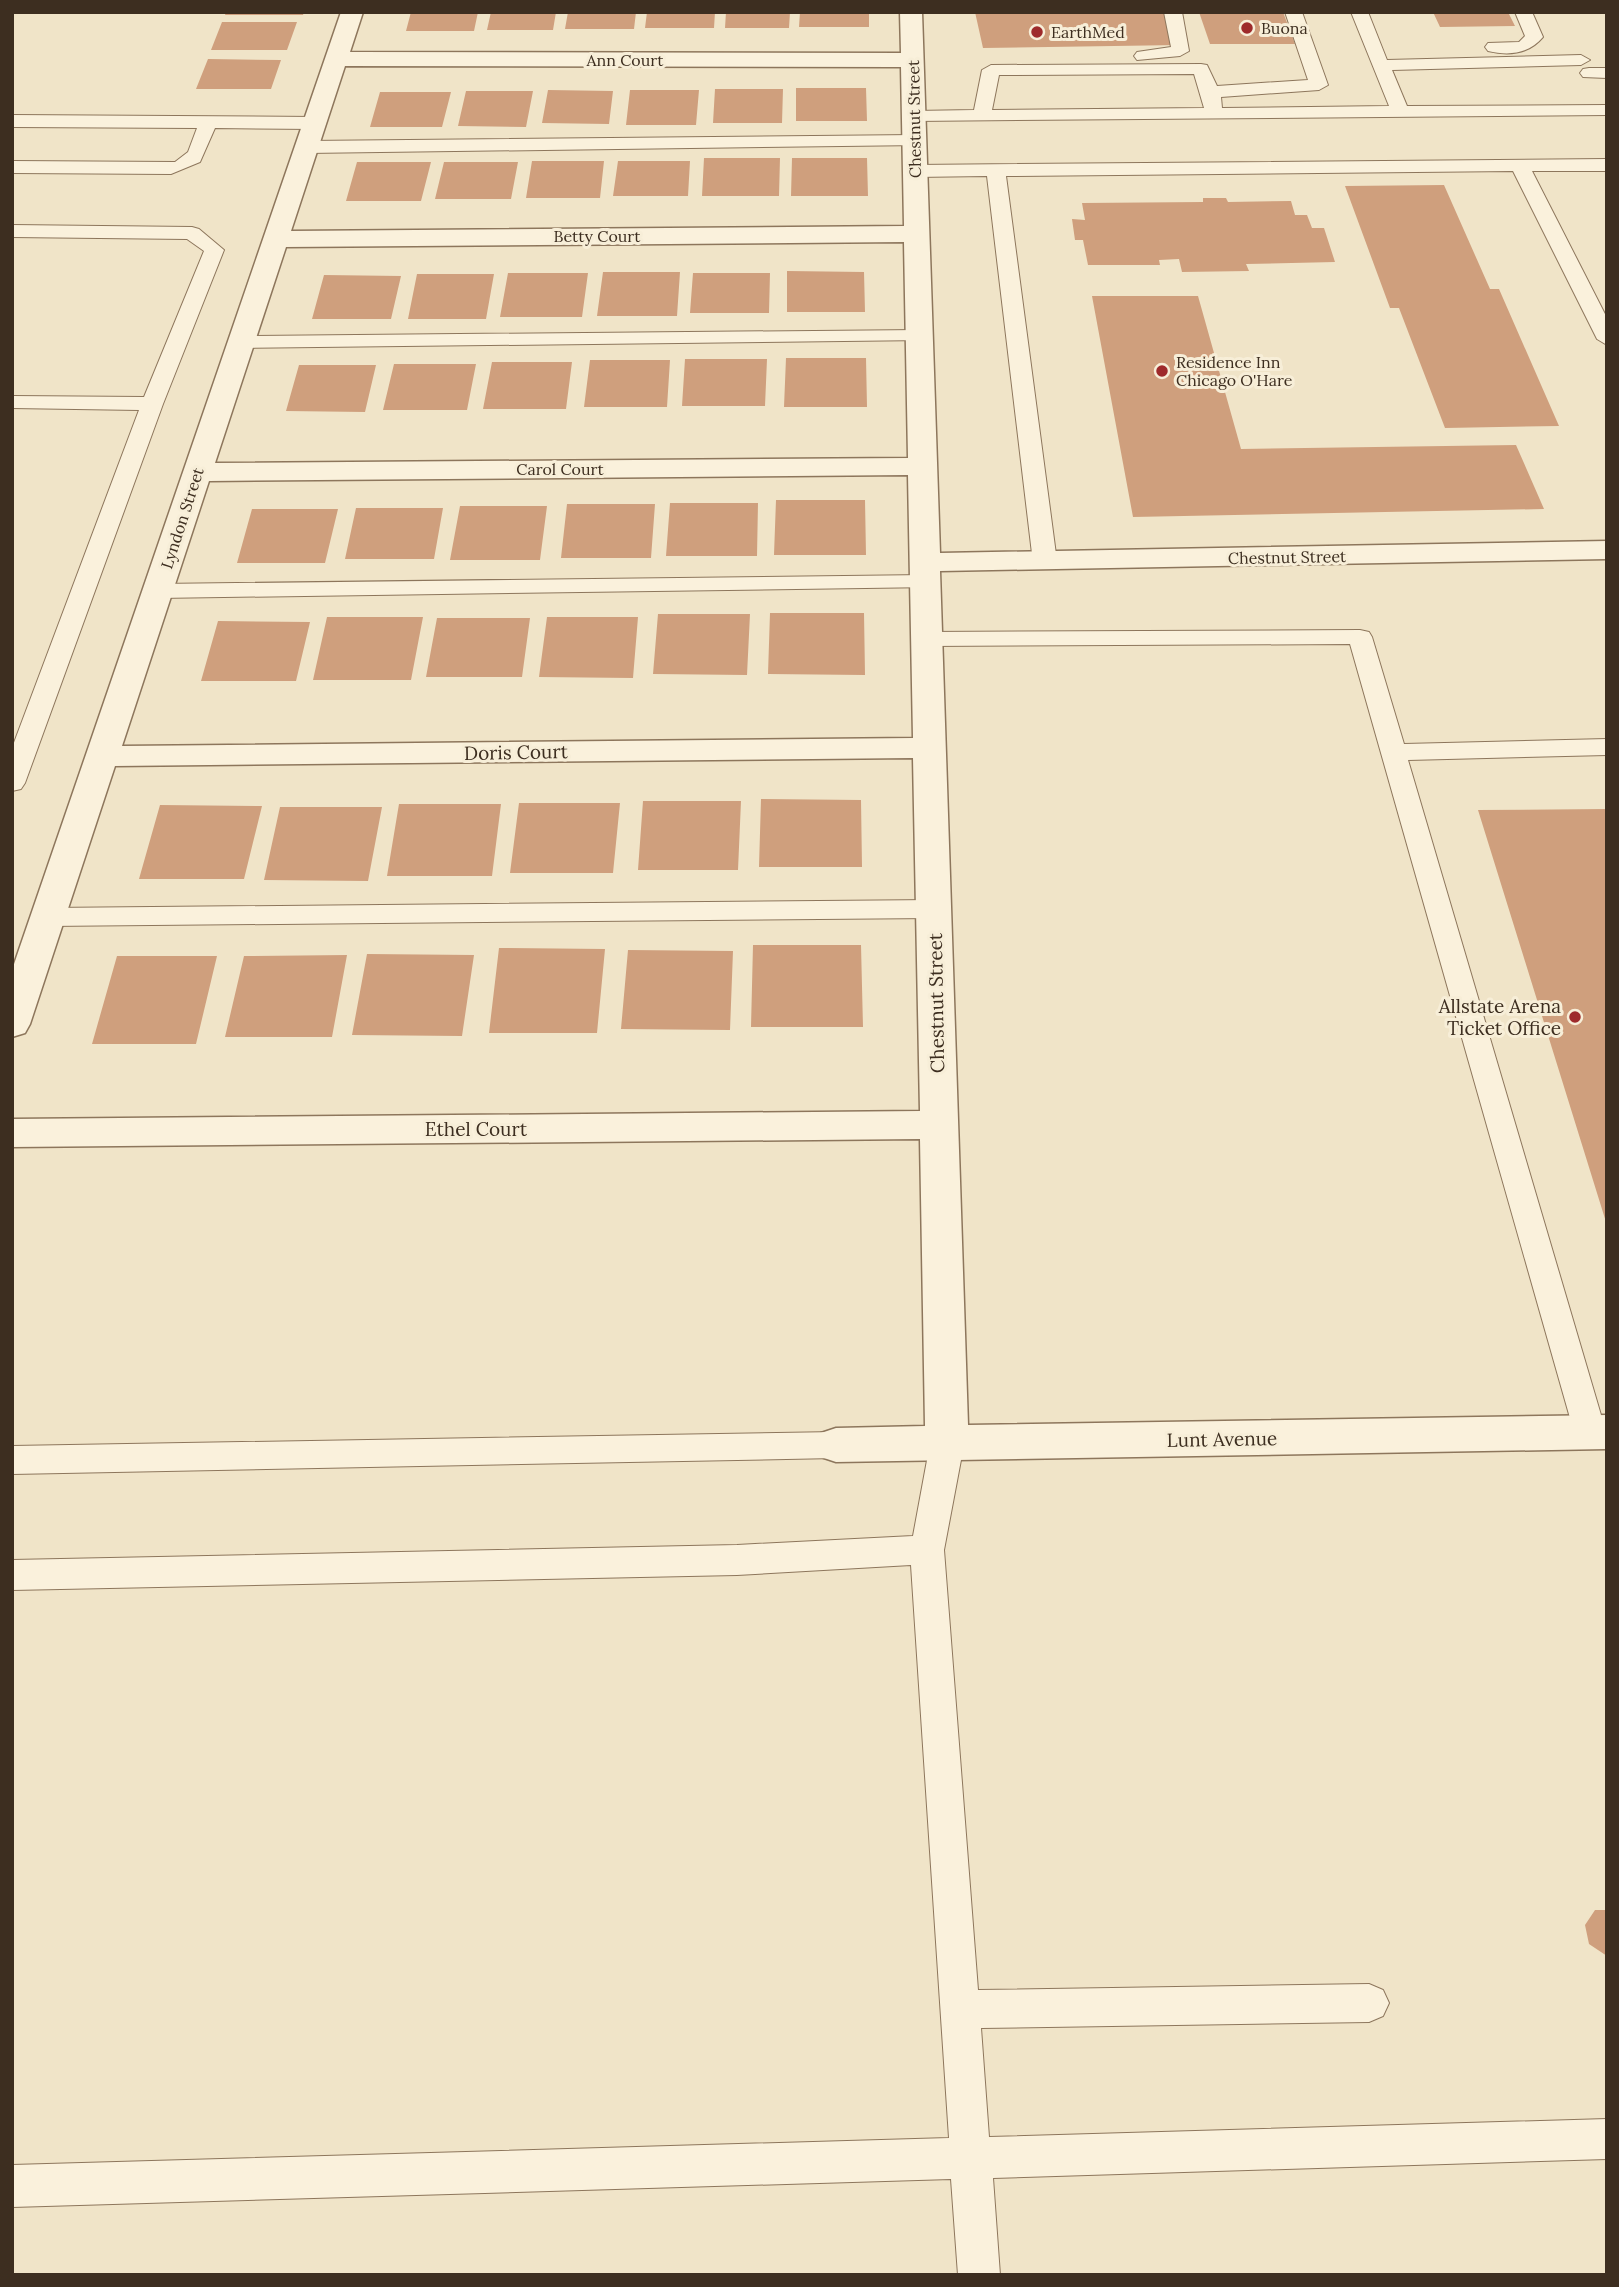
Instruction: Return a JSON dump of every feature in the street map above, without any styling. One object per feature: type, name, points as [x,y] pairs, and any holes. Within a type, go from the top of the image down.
[{"type":"street","name":"Lyndon Street","points":[[12,1024],[352,12]]},
{"type":"street","name":"Chestnut Street","points":[[911,12],[947,1444]]},
{"type":"street","name":"Ann Court","points":[[337,59],[913,60]]},
{"type":"street","name":"Betty Court","points":[[276,239],[917,234]]},
{"type":"street","name":"Carol Court","points":[[198,472],[923,466]]},
{"type":"street","name":"Chestnut Street","points":[[925,572],[1045,562],[1607,550]]},
{"type":"street","name":"Doris Court","points":[[102,756],[930,748]]},
{"type":"street","name":"Ethel Court","points":[[12,1133],[939,1125]]},
{"type":"street","name":"Lunt Avenue","points":[[836,1445],[1598,1432]]},
{"type":"lane","points":[[1069,70],[1095,57],[1180,51],[1173,12]]},
{"type":"lane","points":[[1211,92],[1319,85],[1293,12]]},
{"type":"lane","points":[[1359,12],[1400,112]]},
{"type":"lane","points":[[1378,57],[1523,47],[1535,37],[1523,12]]},
{"type":"lane","points":[[1378,57],[1592,69]]},
{"type":"lane","points":[[982,116],[992,70],[1201,69],[1211,92],[1214,113]]},
{"type":"lane","points":[[915,143],[982,116],[1607,110]]},
{"type":"lane","points":[[12,121],[208,122],[311,135],[915,143],[996,170],[1607,165]]},
{"type":"lane","points":[[12,167],[171,168],[187,165],[195,158],[208,122]]},
{"type":"lane","points":[[1519,165],[1607,340]]},
{"type":"lane","points":[[996,170],[1045,562]]},
{"type":"lane","points":[[12,231],[192,233],[214,250],[152,404],[12,783]]},
{"type":"lane","points":[[242,342],[919,336]]},
{"type":"lane","points":[[12,402],[152,404]]},
{"type":"lane","points":[[158,591],[925,572]]},
{"type":"lane","points":[[927,639],[1360,637],[1598,1432]]},
{"type":"lane","points":[[1394,752],[1607,747]]},
{"type":"lane","points":[[48,917],[934,909]]},
{"type":"lane","points":[[947,1444],[927,1550],[979,2275]]},
{"type":"lane","points":[[12,1460],[836,1445]]},
{"type":"lane","points":[[12,1575],[737,1560],[927,1550]]},
{"type":"lane","points":[[960,2009],[1369,2004]]},
{"type":"lane","points":[[12,2186],[971,2160],[1607,2139]]},
{"type":"building","points":[[226,12],[304,12],[303,15],[225,15]]},
{"type":"building","points":[[411,12],[478,12],[474,31],[406,31]]},
{"type":"building","points":[[491,12],[556,12],[553,30],[487,30]]},
{"type":"building","points":[[568,12],[636,12],[634,29],[565,29]]},
{"type":"building","points":[[647,12],[715,12],[714,28],[645,28]]},
{"type":"building","points":[[726,12],[790,12],[789,28],[725,28]]},
{"type":"building","points":[[800,12],[869,12],[869,27],[799,27]]},
{"type":"building","points":[[975,12],[1168,12],[1179,45],[983,48]]},
{"type":"building","name":"Buona","points":[[1199,12],[1283,12],[1295,44],[1210,44]]},
{"type":"building","points":[[1433,12],[1508,12],[1515,26],[1440,27]]},
{"type":"building","points":[[222,22],[297,22],[287,50],[211,50]]},
{"type":"building","points":[[208,59],[281,60],[271,89],[196,89]]},
{"type":"building","points":[[796,88],[866,88],[867,121],[796,121]]},
{"type":"building","points":[[715,89],[783,89],[782,123],[713,123]]},
{"type":"building","points":[[548,90],[613,91],[609,124],[542,123]]},
{"type":"building","points":[[630,90],[699,90],[696,125],[626,125]]},
{"type":"building","points":[[466,91],[533,91],[526,127],[458,126]]},
{"type":"building","points":[[380,92],[451,92],[442,127],[370,127]]},
{"type":"building","points":[[704,158],[780,158],[779,196],[702,196]]},
{"type":"building","points":[[792,158],[867,158],[868,196],[791,196]]},
{"type":"building","points":[[532,161],[604,161],[600,198],[526,198]]},
{"type":"building","points":[[618,161],[690,161],[688,196],[613,196]]},
{"type":"building","points":[[357,162],[431,162],[421,201],[346,201]]},
{"type":"building","points":[[444,162],[518,162],[511,199],[435,199]]},
{"type":"building","points":[[1444,185],[1490,289],[1499,289],[1559,426],[1445,428],[1399,308],[1390,308],[1345,186]]},
{"type":"building","points":[[1203,198],[1226,198],[1228,202],[1291,201],[1295,215],[1307,215],[1312,228],[1324,228],[1335,262],[1246,264],[1249,271],[1182,272],[1179,259],[1159,260],[1160,265],[1088,265],[1083,240],[1075,240],[1072,219],[1085,220],[1082,203],[1203,202]]},
{"type":"building","points":[[787,271],[864,272],[865,312],[787,312]]},
{"type":"building","points":[[603,272],[680,272],[677,316],[597,316]]},
{"type":"building","points":[[508,273],[588,273],[582,317],[500,317]]},
{"type":"building","points":[[693,273],[770,273],[769,313],[690,313]]},
{"type":"building","points":[[417,274],[494,274],[486,319],[408,319]]},
{"type":"building","points":[[324,275],[401,276],[391,319],[312,319]]},
{"type":"building","name":"Residence Inn Chicago O'Hare","points":[[1092,296],[1198,296],[1241,449],[1516,445],[1544,509],[1133,517]]},
{"type":"building","points":[[786,358],[866,358],[867,407],[784,407]]},
{"type":"building","points":[[685,359],[767,359],[765,406],[682,406]]},
{"type":"building","points":[[590,360],[670,360],[667,407],[584,407]]},
{"type":"building","points":[[492,362],[572,362],[566,409],[483,409]]},
{"type":"building","points":[[394,364],[476,364],[467,410],[383,410]]},
{"type":"building","points":[[299,365],[376,365],[365,412],[286,411]]},
{"type":"building","points":[[776,500],[865,500],[866,555],[774,555]]},
{"type":"building","points":[[670,503],[758,503],[757,556],[666,556]]},
{"type":"building","points":[[567,504],[655,504],[651,558],[561,558]]},
{"type":"building","points":[[460,506],[547,506],[540,560],[450,560]]},
{"type":"building","points":[[356,508],[443,508],[434,559],[345,559]]},
{"type":"building","points":[[252,509],[338,509],[325,563],[237,563]]},
{"type":"building","points":[[770,613],[864,613],[865,675],[768,674]]},
{"type":"building","points":[[658,614],[750,614],[747,675],[653,674]]},
{"type":"building","points":[[327,617],[423,617],[411,680],[313,680]]},
{"type":"building","points":[[547,617],[638,617],[633,678],[539,677]]},
{"type":"building","points":[[437,618],[530,618],[522,677],[426,677]]},
{"type":"building","points":[[218,621],[310,622],[296,681],[201,681]]},
{"type":"building","points":[[761,799],[861,800],[862,867],[759,867]]},
{"type":"building","points":[[643,801],[741,801],[738,870],[638,870]]},
{"type":"building","points":[[519,803],[620,803],[613,873],[510,873]]},
{"type":"building","points":[[399,804],[501,804],[492,876],[387,876]]},
{"type":"building","points":[[160,805],[262,806],[244,879],[139,879]]},
{"type":"building","points":[[280,807],[382,807],[368,881],[264,880]]},
{"type":"building","name":"Allstate Arena Ticket Office","points":[[1607,809],[1607,1222],[1606,1222],[1478,810]]},
{"type":"building","points":[[753,945],[861,945],[863,1027],[751,1027]]},
{"type":"building","points":[[499,948],[605,949],[597,1033],[489,1033]]},
{"type":"building","points":[[628,950],[733,951],[730,1030],[621,1029]]},
{"type":"building","points":[[367,954],[474,955],[462,1036],[352,1035]]},
{"type":"building","points":[[347,955],[332,1037],[225,1037],[244,956]]},
{"type":"building","points":[[117,956],[217,956],[196,1044],[92,1044]]},
{"type":"building","points":[[1595,1910],[1607,1910],[1607,1956],[1589,1944],[1585,1925]]},
{"type":"place","name":"Buona","points":[[1247,28]]},
{"type":"place","name":"EarthMed","points":[[1037,32]]},
{"type":"place","name":"Residence Inn Chicago O'Hare","points":[[1162,371]]},
{"type":"place","name":"Allstate Arena Ticket Office","points":[[1575,1017]]}]
